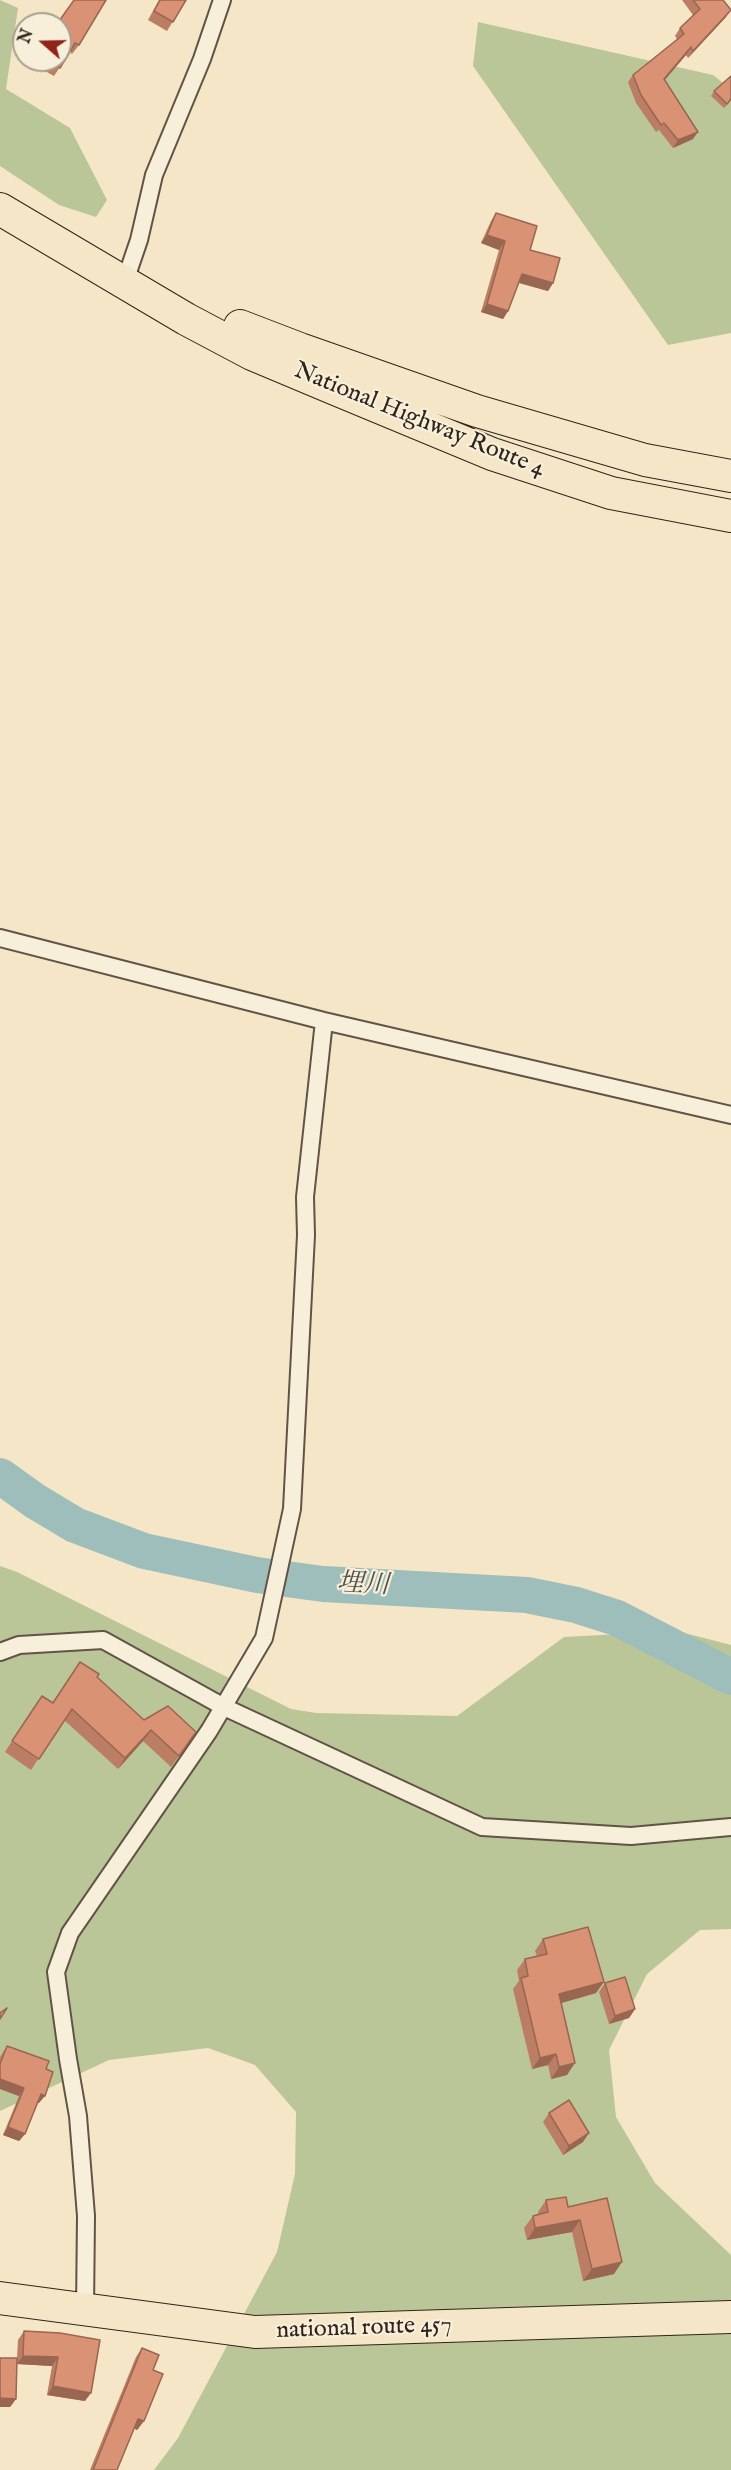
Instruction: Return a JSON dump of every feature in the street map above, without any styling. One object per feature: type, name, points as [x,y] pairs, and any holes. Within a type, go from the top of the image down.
[{"type":"highway","name":"National Highway Route 4","points":[[0,208],[186,319],[252,354],[492,454],[611,493],[731,516]]},
{"type":"highway","name":"National Highway Route 4","points":[[125,281],[300,350],[477,411],[645,460],[731,476]]},
{"type":"highway","name":"national route 457","points":[[0,2298],[255,2332],[731,2317]]},
{"type":"street","points":[[125,281],[139,240],[154,175],[202,58],[222,0]]},
{"type":"street","points":[[0,938],[324,1021],[731,1115]]},
{"type":"street","points":[[85,2310],[86,2216],[78,2116],[56,1972],[70,1934],[224,1707],[264,1638],[292,1509],[306,1235],[305,1197],[324,1021]]},
{"type":"street","points":[[0,1652],[19,1645],[104,1640],[224,1707],[482,1827],[631,1836],[731,1827]]},
{"type":"green space","points":[[0,0],[18,8],[17,12],[12,12],[12,48],[6,89],[70,128],[107,200],[96,217],[59,205],[0,166]]},
{"type":"green space","points":[[478,22],[713,75],[731,89],[731,333],[668,345],[473,66]]},
{"type":"green space","points":[[0,1566],[17,1572],[291,1709],[316,1713],[457,1716],[564,1637],[677,1631],[731,1645],[731,1929],[700,1930],[647,1974],[609,2050],[616,2117],[655,2183],[731,2255],[731,2470],[154,2470],[178,2438],[277,2252],[295,2174],[296,2112],[255,2065],[208,2048],[109,2060],[0,2111]]},
{"type":"building","points":[[74,0],[106,0],[79,45],[75,43],[72,48],[72,12],[66,12]]},
{"type":"building","points":[[160,0],[186,0],[173,22],[154,11]]},
{"type":"building","points":[[693,0],[723,0],[731,10],[693,51],[691,47],[664,79],[698,132],[678,140],[664,123],[661,125],[641,95],[633,75],[684,34],[680,28],[700,9]]},
{"type":"building","points":[[731,76],[731,99],[727,104],[714,91]]},
{"type":"building","points":[[496,213],[537,226],[530,250],[560,258],[553,283],[522,274],[508,311],[487,304],[505,241],[487,235]]},
{"type":"building","points":[[80,1662],[99,1674],[97,1677],[144,1720],[168,1706],[196,1732],[179,1756],[151,1730],[125,1758],[72,1709],[39,1759],[12,1741],[42,1696],[53,1703]]},
{"type":"building","points":[[588,1927],[604,1982],[559,1994],[575,2063],[559,2067],[556,2054],[540,2058],[521,1978],[528,1976],[525,1959],[547,1954],[543,1939]]},
{"type":"building","points":[[625,1977],[635,2009],[615,2016],[605,1983]]},
{"type":"building","points":[[7,2046],[49,2061],[46,2069],[53,2072],[45,2096],[41,2094],[25,2134],[8,2127],[24,2088],[0,2079],[0,2064]]},
{"type":"building","points":[[569,2100],[589,2133],[569,2146],[549,2113]]},
{"type":"building","points":[[566,2197],[568,2207],[607,2198],[622,2262],[592,2269],[580,2220],[535,2228],[533,2216],[548,2212],[546,2200]]},
{"type":"building","points":[[24,2331],[60,2333],[100,2340],[91,2393],[53,2386],[58,2357],[23,2356]]},
{"type":"building","points":[[142,2348],[159,2355],[153,2370],[163,2374],[144,2421],[138,2419],[117,2470],[93,2470]]},
{"type":"building","points":[[0,2358],[17,2358],[16,2399],[0,2398]]},
{"type":"waterway","name":"埋川","points":[[0,1476],[75,1525],[144,1551],[257,1575],[323,1584],[527,1595],[576,1605],[617,1618],[731,1677]]}]
